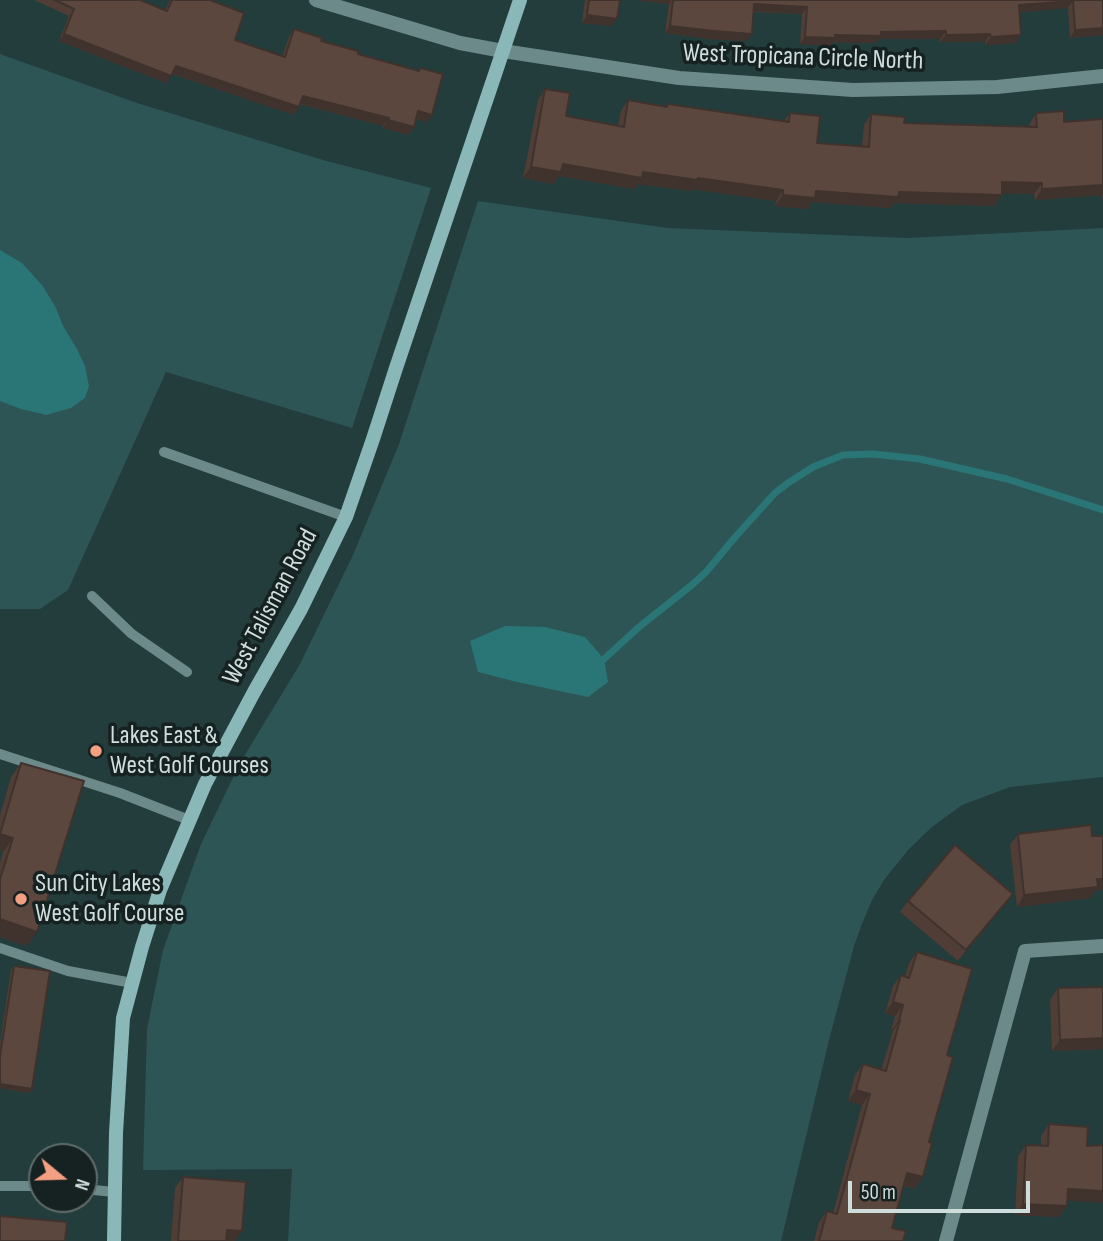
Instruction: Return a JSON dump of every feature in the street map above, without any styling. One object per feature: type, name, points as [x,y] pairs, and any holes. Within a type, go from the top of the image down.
[{"type":"street","name":"West Tropicana Circle North","points":[[316,0],[460,43],[679,78],[853,90],[997,87],[1103,76]]},
{"type":"street","name":"West Talisman Road","points":[[114,1241],[123,1018],[160,890],[211,772],[301,609],[346,517],[520,0]]},
{"type":"street","points":[[946,1241],[1025,951],[1103,946]]},
{"type":"lane","points":[[164,452],[346,517]]},
{"type":"lane","points":[[92,596],[132,634],[187,672]]},
{"type":"lane","points":[[0,754],[120,793],[189,820]]},
{"type":"lane","points":[[0,948],[68,971],[132,983]]},
{"type":"lane","points":[[0,1186],[28,1186]]},
{"type":"lane","points":[[98,1190],[114,1192]]},
{"type":"shaded area","points":[[0,54],[137,103],[323,160],[431,188],[352,428],[166,372],[68,590],[40,609],[0,609]]},
{"type":"shaded area","points":[[478,201],[668,228],[907,238],[1103,228],[1103,777],[1010,787],[962,805],[932,827],[909,849],[884,880],[872,900],[854,946],[781,1241],[288,1241],[292,1169],[143,1170],[147,1029],[163,950],[201,844],[240,763],[300,664],[353,555],[399,444]]},
{"type":"shaded area","points":[[0,250],[22,263],[42,285],[85,366],[89,386],[85,398],[71,408],[46,415],[0,401]]},
{"type":"shaded area","points":[[505,626],[545,627],[585,637],[604,659],[608,682],[588,697],[478,672],[470,641]]},
{"type":"building","points":[[55,0],[140,0],[167,11],[172,0],[210,0],[244,13],[235,40],[285,57],[294,29],[322,38],[321,41],[358,51],[358,54],[419,71],[420,68],[443,74],[432,115],[418,111],[414,127],[303,96],[299,107],[176,66],[171,76],[64,34],[74,9]]},
{"type":"building","points":[[589,0],[620,0],[617,19],[587,15]]},
{"type":"building","points":[[673,0],[1103,0],[1103,28],[1075,30],[1073,1],[1019,5],[1021,35],[946,35],[946,31],[881,32],[881,36],[835,35],[835,38],[805,37],[807,7],[754,4],[752,34],[670,26]]},
{"type":"building","points":[[545,89],[570,93],[566,116],[624,127],[628,100],[789,122],[790,113],[820,116],[817,143],[869,147],[871,114],[905,117],[904,123],[1037,127],[1036,113],[1064,111],[1064,122],[1103,119],[1103,185],[1042,189],[1042,183],[1002,182],[1002,195],[899,192],[898,197],[816,191],[815,198],[783,195],[783,190],[698,178],[643,172],[642,178],[563,164],[561,172],[531,167]]},
{"type":"building","name":"Sun City Lakes West Golf Course","points":[[21,763],[84,781],[37,932],[0,919],[0,879],[13,838],[0,834]]},
{"type":"building","points":[[1091,825],[1092,836],[1103,836],[1103,879],[1097,879],[1098,887],[1024,895],[1018,834]]},
{"type":"building","points":[[955,845],[1013,894],[966,950],[908,901]]},
{"type":"building","points":[[917,952],[972,969],[947,1055],[953,1057],[929,1142],[932,1143],[923,1177],[907,1173],[892,1228],[906,1231],[903,1241],[819,1241],[827,1211],[837,1214],[870,1094],[856,1090],[863,1064],[886,1071],[903,1005],[893,1002],[901,975],[909,978]]},
{"type":"building","points":[[14,966],[50,971],[32,1089],[0,1084],[0,1056]]},
{"type":"building","points":[[1103,987],[1103,1038],[1060,1040],[1058,988]]},
{"type":"building","points":[[1049,1124],[1088,1127],[1087,1146],[1103,1145],[1103,1191],[1068,1189],[1067,1206],[1023,1204],[1026,1145],[1048,1146]]},
{"type":"building","points":[[183,1177],[246,1182],[242,1231],[227,1230],[226,1241],[178,1241]]},
{"type":"building","points":[[0,1216],[67,1222],[65,1241],[0,1241]]},
{"type":"waterway","points":[[604,659],[706,572],[775,493],[813,467],[843,455],[873,454],[920,459],[1007,479],[1103,510]]},
{"type":"place","name":"Lakes East & West Golf Courses","points":[[96,751]]},
{"type":"place","name":"Sun City Lakes West Golf Course","points":[[21,899]]}]
